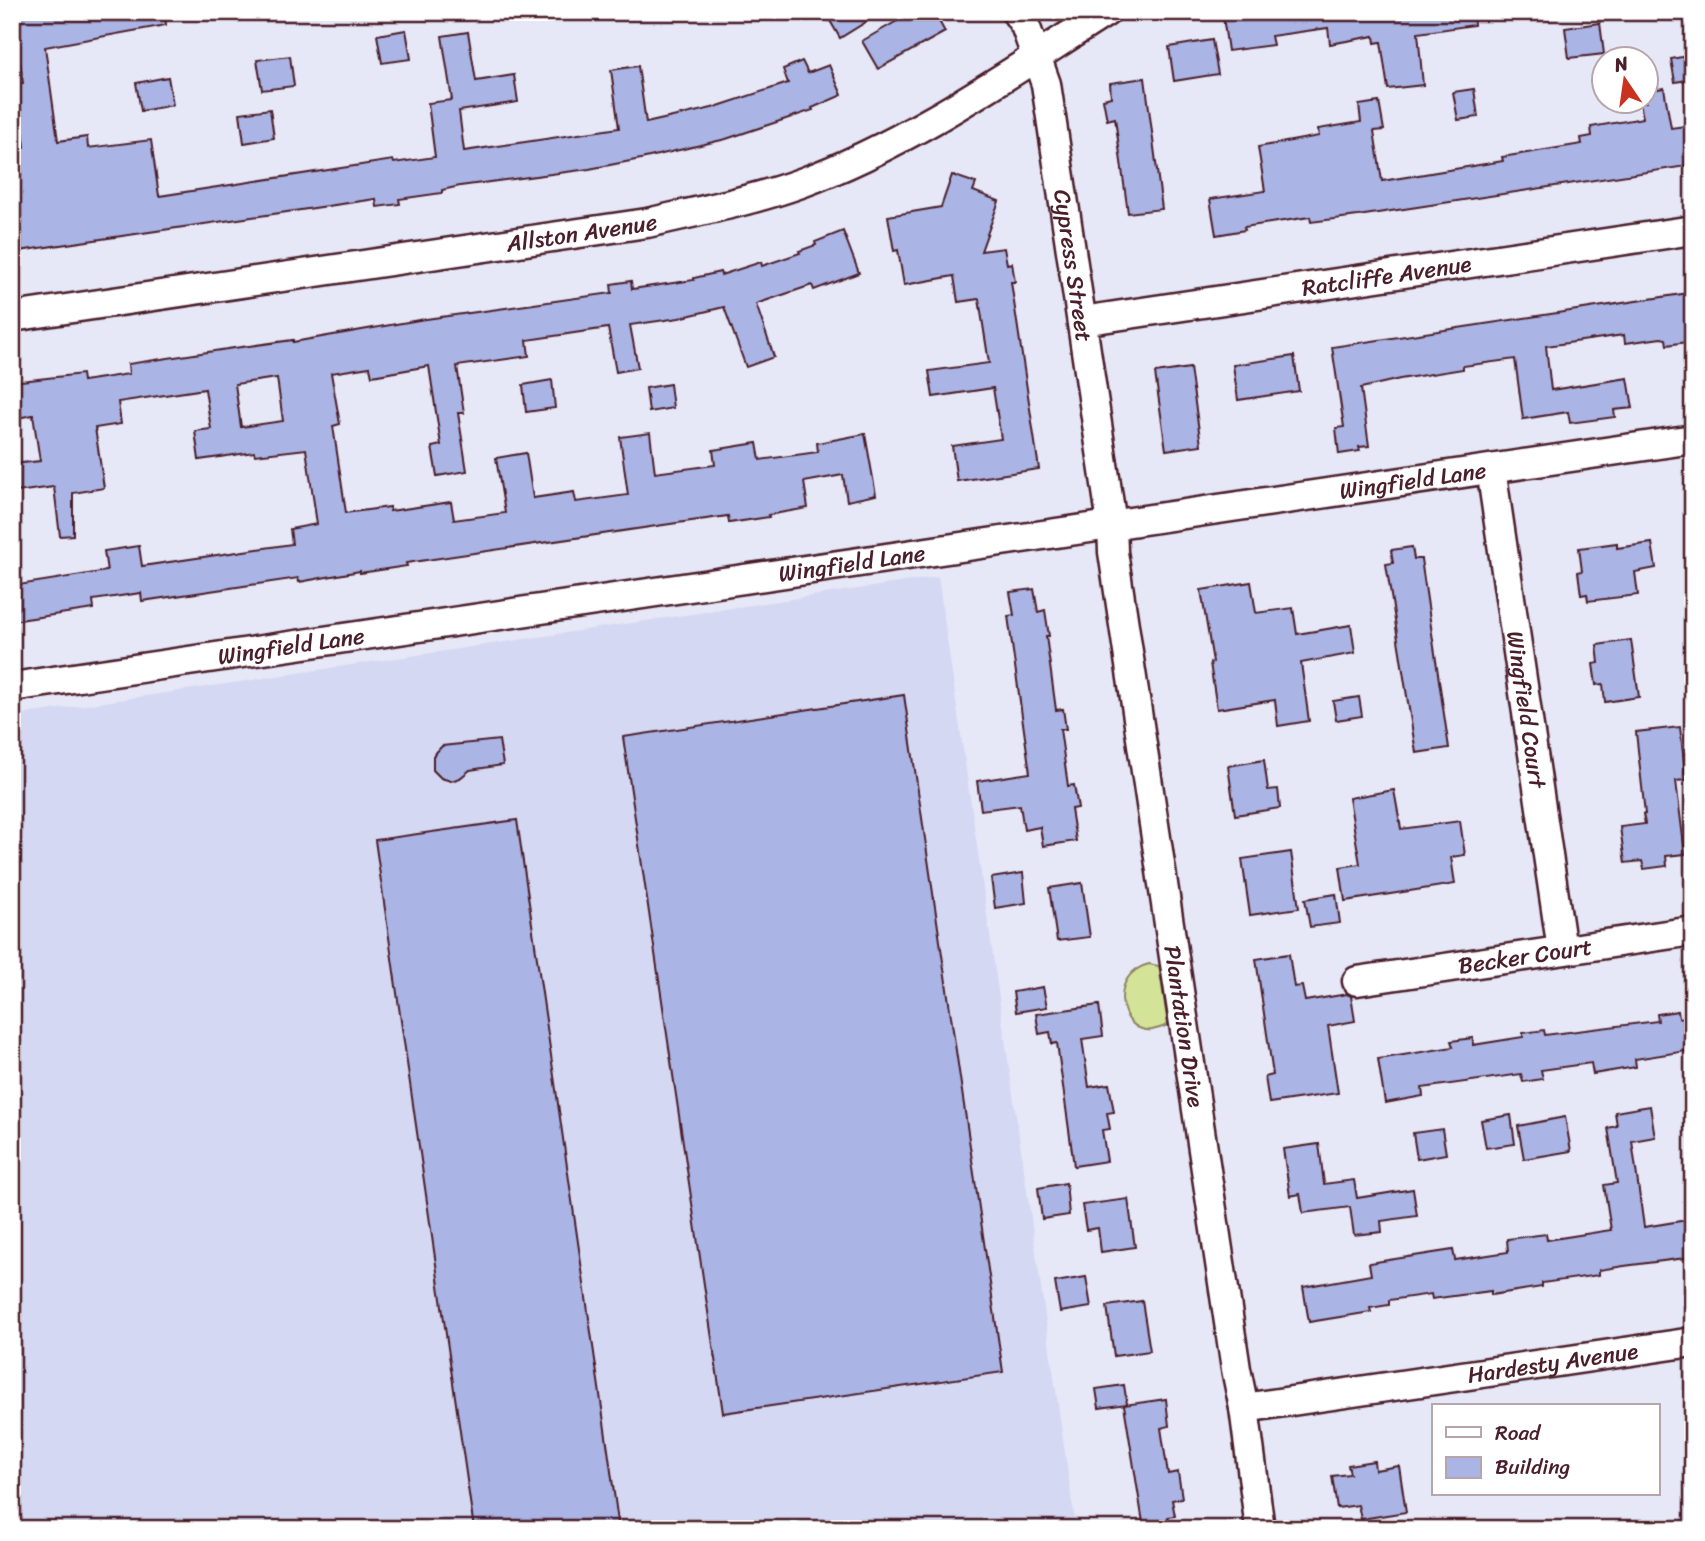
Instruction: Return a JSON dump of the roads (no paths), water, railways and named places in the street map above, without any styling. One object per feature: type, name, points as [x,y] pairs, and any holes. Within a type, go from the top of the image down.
[{"type":"street","name":"Cypress Street","points":[[1016,12],[1025,25],[1046,84],[1112,524]]},
{"type":"street","name":"Allston Avenue","points":[[12,317],[647,223],[733,204],[800,183],[895,141],[1106,12]]},
{"type":"street","name":"Ratcliffe Avenue","points":[[1082,321],[1693,230]]},
{"type":"street","name":"Wingfield Lane","points":[[12,687],[1693,439]]},
{"type":"street","name":"Wingfield Court","points":[[1491,469],[1562,950]]},
{"type":"street","name":"Plantation Drive","points":[[1112,524],[1113,552],[1244,1408],[1260,1529]]},
{"type":"street","name":"Becker Court","points":[[1357,981],[1693,931]]},
{"type":"street","name":"Hardesty Avenue","points":[[1244,1408],[1693,1342]]}]
